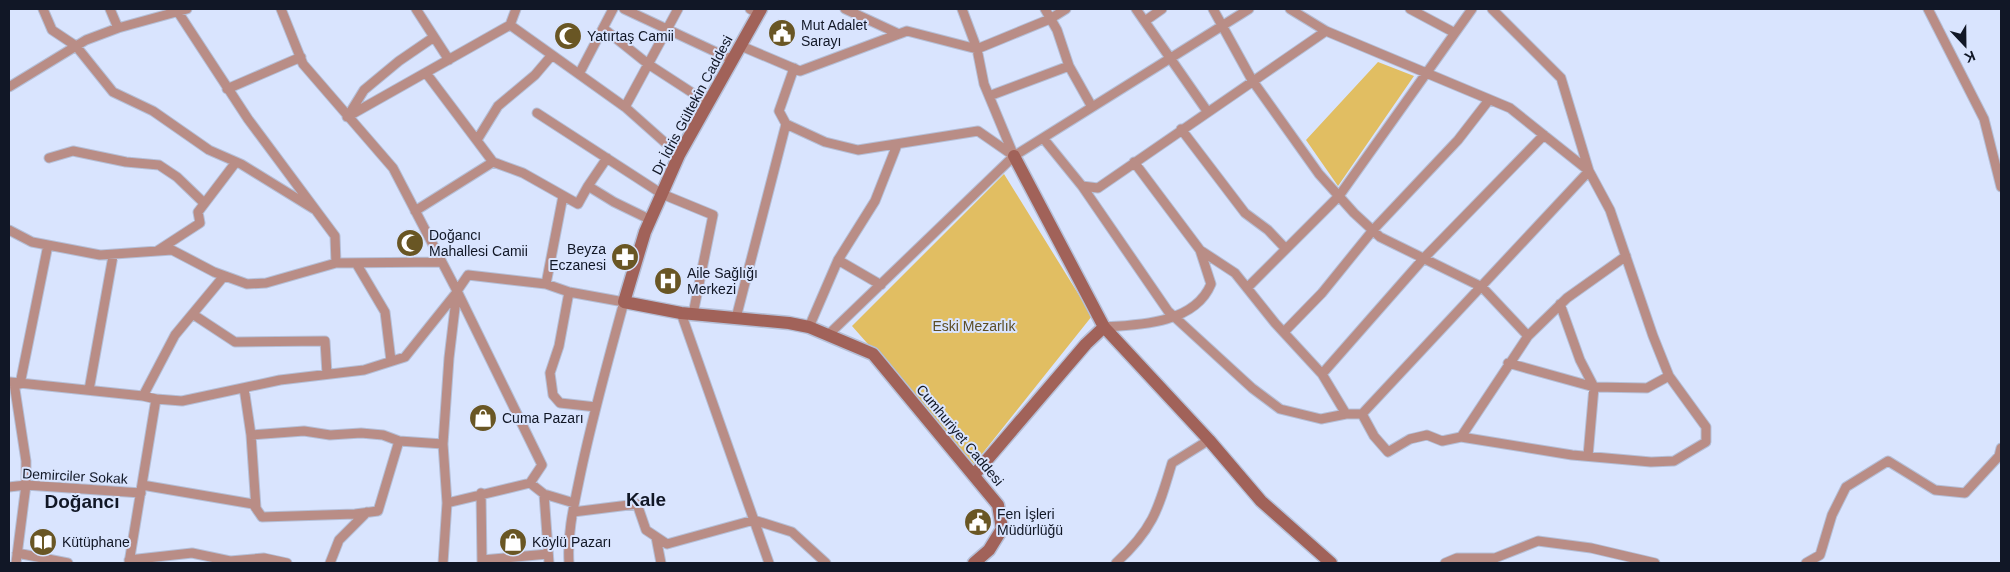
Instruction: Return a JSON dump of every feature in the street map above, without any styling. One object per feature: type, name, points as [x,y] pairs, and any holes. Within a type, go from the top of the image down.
[{"type":"street","points":[[43,9],[52,30],[76,46],[113,92],[153,111],[209,150],[236,162],[314,209]]},
{"type":"street","points":[[110,9],[118,28]]},
{"type":"street","points":[[9,87],[76,46],[118,28],[177,10],[187,9]]},
{"type":"street","points":[[281,9],[303,64],[393,168],[457,291],[542,465],[530,483],[481,493],[447,503]]},
{"type":"street","points":[[416,9],[449,60]]},
{"type":"street","points":[[348,117],[510,25],[516,9]]},
{"type":"street","points":[[579,74],[613,9]]},
{"type":"street","points":[[624,9],[733,60]]},
{"type":"street","points":[[625,106],[678,9]]},
{"type":"street","points":[[845,9],[899,34]]},
{"type":"street","points":[[962,9],[977,49],[989,96],[1014,156],[1104,327],[1209,440],[1261,501],[1331,563]]},
{"type":"street","points":[[1045,9],[1057,30],[1070,66],[1092,107]]},
{"type":"street","points":[[741,46],[800,71],[907,31],[977,49],[1050,19],[1066,9]]},
{"type":"street","points":[[1136,9],[1207,111]]},
{"type":"street","points":[[1145,21],[1162,9]]},
{"type":"street","points":[[1213,9],[1252,80],[1319,174],[1339,196],[1380,237],[1482,288],[1528,336]]},
{"type":"street","points":[[15,383],[182,401],[280,380],[364,370],[404,357],[457,291],[468,274],[546,284],[569,292],[687,314],[809,327],[828,336],[1014,156],[1249,9]]},
{"type":"street","points":[[1290,9],[1326,31],[1510,108],[1589,171]]},
{"type":"street","points":[[1410,9],[1455,33]]},
{"type":"street","points":[[1247,288],[1339,196],[1472,9]]},
{"type":"street","points":[[1362,414],[1374,436],[1388,452],[1410,439],[1427,435],[1442,441],[1460,437],[1588,456],[1651,462],[1674,461],[1706,442],[1706,427],[1669,376],[1610,210],[1589,171],[1561,78],[1492,9]]},
{"type":"street","points":[[1928,9],[1984,119],[2001,187]]},
{"type":"street","points":[[177,10],[227,89],[335,236],[336,263]]},
{"type":"street","name":"Dr İdris Gültekin Caddesi","points":[[624,302],[650,220],[679,155],[741,46],[757,10]]},
{"type":"street","points":[[510,25],[625,106],[679,155]]},
{"type":"street","points":[[604,28],[648,64],[708,103]]},
{"type":"street","points":[[1082,186],[1098,188],[1180,129],[1326,31]]},
{"type":"street","points":[[348,117],[364,90],[399,60],[434,37]]},
{"type":"street","points":[[477,140],[498,106],[535,75],[552,55]]},
{"type":"street","points":[[227,89],[301,57]]},
{"type":"street","points":[[989,96],[1070,66]]},
{"type":"street","points":[[794,68],[779,111],[786,124],[825,142],[858,150],[978,130],[1014,156]]},
{"type":"street","points":[[426,73],[493,162],[523,173],[578,204],[606,158]]},
{"type":"street","points":[[1284,332],[1322,293],[1373,230],[1458,140],[1489,100]]},
{"type":"street","points":[[537,113],[662,194],[713,215],[687,314],[769,563]]},
{"type":"street","points":[[736,318],[786,124]]},
{"type":"street","points":[[1180,129],[1245,212],[1286,249]]},
{"type":"street","points":[[1322,374],[1424,258],[1544,135]]},
{"type":"street","points":[[1043,138],[1082,186],[1168,311],[1252,388],[1280,409],[1321,419],[1346,414],[1362,414],[1482,288],[1589,171]]},
{"type":"street","points":[[809,327],[838,260],[875,201],[897,145]]},
{"type":"street","points":[[49,158],[73,150],[126,162],[159,165],[177,177],[204,203]]},
{"type":"street","points":[[156,251],[200,223],[198,212],[236,162]]},
{"type":"street","points":[[415,211],[493,162]]},
{"type":"street","points":[[1134,162],[1200,250],[1235,274],[1322,374],[1346,414]]},
{"type":"street","points":[[588,186],[614,202],[650,220]]},
{"type":"street","points":[[546,284],[563,196]]},
{"type":"street","points":[[9,230],[32,242],[113,256],[172,250],[224,276],[247,284],[266,284],[336,263],[442,262]]},
{"type":"street","points":[[16,563],[26,484],[24,433],[15,383],[48,245]]},
{"type":"street","points":[[974,475],[1086,344],[1104,327],[1138,325],[1175,317],[1206,296],[1211,284],[1200,250]]},
{"type":"street","points":[[89,390],[113,256]]},
{"type":"street","points":[[1460,437],[1508,363],[1528,336],[1560,304],[1626,256]]},
{"type":"street","points":[[838,260],[881,284]]},
{"type":"street","points":[[356,263],[385,312],[391,361]]},
{"type":"street","points":[[143,396],[175,335],[194,315],[224,276]]},
{"type":"street","points":[[443,563],[447,503],[443,444],[449,358],[457,291]]},
{"type":"street","points":[[569,292],[559,346],[550,372],[552,395],[560,403],[596,407]]},
{"type":"street","points":[[570,563],[568,546],[574,507],[596,407],[624,302]]},
{"type":"street","points":[[1560,304],[1580,360],[1594,387],[1588,456]]},
{"type":"street","points":[[194,315],[235,342],[325,341],[327,374]]},
{"type":"street","name":"Cumhuriyet Caddesi","points":[[828,336],[873,354],[998,505],[1002,529],[989,550],[974,563]]},
{"type":"street","points":[[1508,363],[1594,387],[1647,388],[1669,376]]},
{"type":"street","points":[[244,388],[251,435],[256,508]]},
{"type":"street","points":[[156,399],[129,562],[192,553],[230,561],[264,558],[286,563]]},
{"type":"street","points":[[251,435],[304,431],[330,435],[361,433],[383,435],[399,441],[443,444]]},
{"type":"street","points":[[1116,563],[1137,544],[1158,512],[1172,463],[1209,440]]},
{"type":"street","points":[[330,563],[339,540],[367,512],[378,511],[399,441]]},
{"type":"street","points":[[1806,563],[1820,555],[1832,515],[1846,487],[1888,461],[1935,490],[1965,493],[1999,456],[2001,448]]},
{"type":"street","points":[[530,483],[544,494],[574,507],[636,504],[646,530],[667,544],[754,520],[792,532],[826,563]]},
{"type":"street","name":"Demirciler Sokak","points":[[9,487],[26,484],[141,489],[253,504],[262,517],[367,512]]},
{"type":"street","points":[[481,493],[482,562],[549,559],[544,494]]},
{"type":"street","points":[[656,537],[661,563]]},
{"type":"street","points":[[1445,563],[1457,558],[1495,558],[1538,541],[1591,548],[1655,563]]},
{"type":"street","points":[[17,552],[68,563]]},
{"type":"green space","points":[[1378,62],[1414,76],[1338,186],[1306,140]]},
{"type":"green space","name":"Eski Mezarlık","points":[[1004,174],[1092,316],[974,464],[852,326]]},
{"type":"place","name":"Mut Adalet Sarayı","points":[[782,33]]},
{"type":"place","name":"Yatırtaş Camii","points":[[568,36]]},
{"type":"place","name":"Doğancı Mahallesi Camii","points":[[410,243]]},
{"type":"place","name":"Beyza Eczanesi","points":[[625,257]]},
{"type":"place","name":"Aile Sağlığı Merkezi","points":[[668,281]]},
{"type":"place","name":"Cuma Pazarı","points":[[483,418]]},
{"type":"place","name":"Fen İşleri Müdürlüğü","points":[[978,522]]},
{"type":"place","name":"Kütüphane","points":[[43,542]]},
{"type":"place","name":"Köylü Pazarı","points":[[513,542]]},
{"type":"district","name":"Kale","points":[[646,499]]},
{"type":"district","name":"Doğancı","points":[[82,501]]}]
